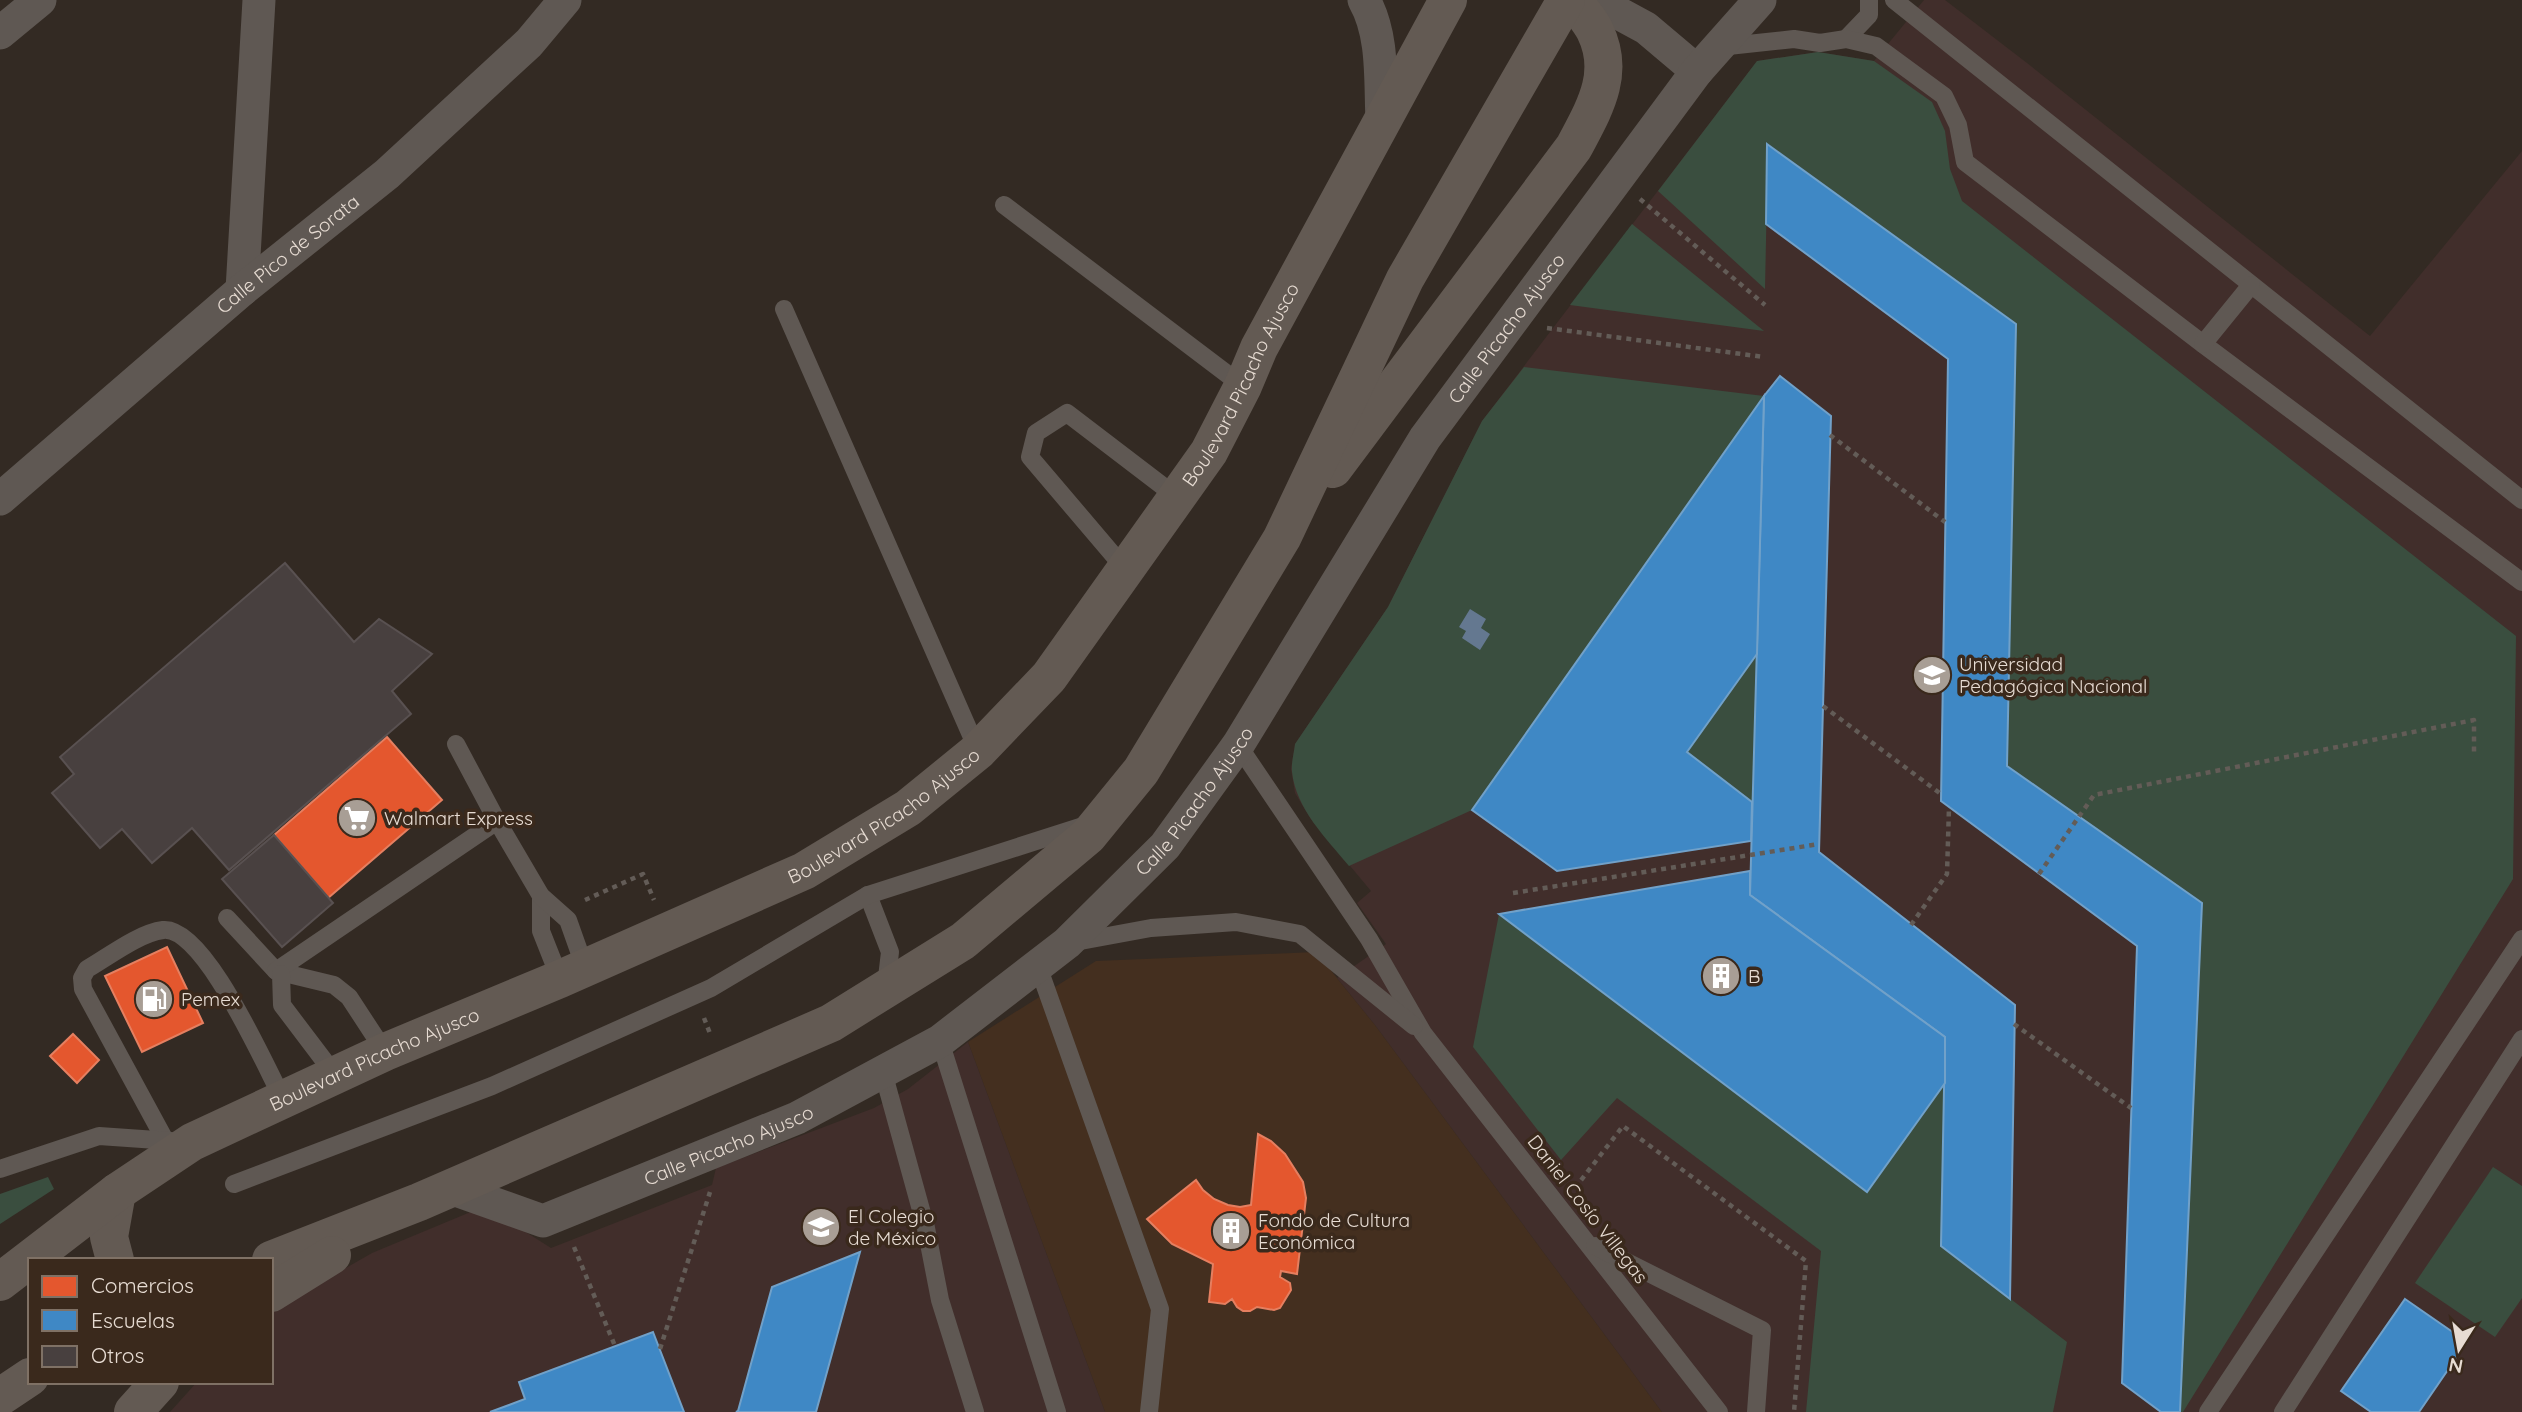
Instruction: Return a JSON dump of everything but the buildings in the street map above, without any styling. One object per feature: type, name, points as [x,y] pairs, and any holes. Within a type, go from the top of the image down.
[{"type":"main road","name":"Boulevard Picacho Ajusco","points":[[31,1258],[179,1141],[573,974],[804,871],[908,808],[978,751],[1049,677],[1209,452],[1259,348],[1448,0]]},
{"type":"main road","points":[[1282,538],[1405,279],[1566,0]]},
{"type":"main road","points":[[273,1259],[434,1195],[831,1024],[963,941],[1088,836],[1141,771],[1282,538],[1574,147],[1599,100],[1605,61],[1595,30],[1573,0]]},
{"type":"main road","points":[[115,1258],[109,1237],[117,1192]]},
{"type":"main road","points":[[273,1292],[434,1195]]},
{"type":"main road","name":"Boulevard Picacho Ajusco","points":[[0,1282],[28,1260]]},
{"type":"main road","points":[[0,1397],[28,1378]]},
{"type":"main road","points":[[133,1412],[158,1384]]},
{"type":"street","points":[[0,33],[40,0]]},
{"type":"street","points":[[242,290],[259,0]]},
{"type":"street","name":"Calle Pico de Sorata","points":[[0,499],[242,290],[387,174],[529,43],[565,0]]},
{"type":"street","points":[[1364,0],[1374,16],[1381,120]]},
{"type":"street","points":[[1584,0],[1609,8],[1646,28],[1697,71]]},
{"type":"street","name":"Calle Picacho Ajusco","points":[[434,1195],[543,1221],[797,1118],[940,1041],[1067,943],[1165,846],[1238,745],[1425,438],[1697,71],[1760,0]]},
{"type":"lane","points":[[1846,39],[1869,15],[1869,0]]},
{"type":"lane","points":[[1894,0],[2522,500]]},
{"type":"lane","points":[[1719,47],[1794,39],[1820,43],[1846,39],[1876,46],[1944,96],[1958,125],[1965,162],[2522,582]]},
{"type":"lane","points":[[1004,205],[1243,386]]},
{"type":"lane","points":[[2203,344],[2252,285]]},
{"type":"lane","points":[[784,309],[978,751]]},
{"type":"lane","points":[[1126,570],[1030,457],[1036,432],[1067,414],[1177,496]]},
{"type":"lane","points":[[456,744],[541,896],[568,920],[573,974]]},
{"type":"lane","name":"Daniel Cosío Villegas","points":[[1238,745],[1368,939],[1423,1032],[1719,1412]]},
{"type":"lane","points":[[234,1184],[492,1086],[711,988],[868,895],[1101,820]]},
{"type":"lane","points":[[278,973],[497,821]]},
{"type":"lane","points":[[868,895],[890,952],[886,989]]},
{"type":"lane","points":[[541,896],[541,931],[573,974]]},
{"type":"lane","points":[[227,918],[278,973],[334,985],[349,998],[385,1052]]},
{"type":"lane","name":"Daniel Cosío Villegas","points":[[1067,943],[1151,928],[1236,922],[1300,934],[1423,1032]]},
{"type":"lane","points":[[179,1141],[83,989],[82,978],[87,969],[146,935],[165,929],[181,934],[198,950],[219,977],[283,1099]]},
{"type":"lane","points":[[2208,1412],[2522,939]]},
{"type":"lane","points":[[1038,965],[1160,1309],[1149,1412]]},
{"type":"lane","points":[[278,973],[282,1005],[335,1075]]},
{"type":"lane","points":[[2283,1412],[2522,1039]]},
{"type":"lane","points":[[940,1041],[1057,1412]]},
{"type":"lane","points":[[883,1072],[926,1228],[940,1300],[975,1412]]},
{"type":"lane","points":[[0,1169],[99,1136],[179,1141]]},
{"type":"lane","points":[[1590,1244],[1762,1330],[1756,1412]]},
{"type":"path","points":[[1639,198],[1765,305]]},
{"type":"path","points":[[1540,327],[1764,357]]},
{"type":"path","points":[[1830,435],[1945,522]]},
{"type":"path","points":[[1823,706],[1941,794]]},
{"type":"path","points":[[2039,874],[2094,795],[2474,720],[2474,752]]},
{"type":"path","points":[[1911,925],[1947,874],[1949,807]]},
{"type":"path","points":[[1513,893],[1819,844]]},
{"type":"path","points":[[573,906],[643,874]]},
{"type":"path","points":[[2014,1024],[2132,1108]]},
{"type":"path","points":[[1560,1207],[1623,1126],[1806,1261],[1794,1412]]},
{"type":"path","points":[[660,1349],[710,1192]]},
{"type":"path","points":[[574,1247],[615,1346]]},
{"type":"shaded area","name":"Universidad Pedagógica Nacional","points":[[1924,0],[1945,0],[2370,336],[2522,151],[2522,1412],[1662,1412],[1375,1025],[1337,978],[1386,944],[1357,903],[1371,891],[1310,818],[1295,793],[1291,769],[1295,744],[1388,607],[1482,421],[1757,61],[1818,52],[1874,61]]},
{"type":"shaded area","name":"Fondo de Cultura Económica","points":[[1316,952],[1375,1025],[1662,1412],[1105,1412],[968,1042],[1096,961]]},
{"type":"shaded area","name":"El Colegio de México","points":[[968,1042],[1105,1412],[170,1412],[195,1384],[273,1384],[273,1310],[372,1253],[485,1206],[551,1248],[712,1185],[716,1168],[874,1108],[908,1089]]},
{"type":"green space","points":[[1818,52],[1874,61],[1932,102],[1945,131],[1950,169],[1962,201],[2516,636],[2513,879],[2183,1412],[2180,1412],[2202,903],[2007,766],[2015,324],[1768,144],[1765,289],[1658,191],[1757,61]]},
{"type":"green space","points":[[1632,224],[1764,331],[1570,305]]},
{"type":"green space","points":[[1524,367],[1764,396],[1472,810],[1349,866],[1313,822],[1299,798],[1292,772],[1295,744],[1388,607],[1482,421]]},
{"type":"green space","points":[[1757,654],[1752,802],[1687,752]]},
{"type":"green space","points":[[1499,914],[1867,1191],[1945,1083],[1941,1246],[2067,1342],[2053,1412],[1806,1412],[1821,1251],[1617,1098],[1561,1160],[1473,1047]]},
{"type":"green space","points":[[2493,1167],[2522,1186],[2522,1298],[2495,1337],[2415,1283]]},
{"type":"green space","points":[[48,1177],[54,1189],[0,1224],[0,1194]]},
{"type":"water","points":[[1470,609],[1486,619],[1481,628],[1490,634],[1480,650],[1462,638],[1466,631],[1459,627]]},
{"type":"place","name":"Universidad Pedagógica Nacional","points":[[1932,675]]},
{"type":"place","name":"Walmart Express","points":[[357,818]]},
{"type":"place","name":"B","points":[[1721,976]]},
{"type":"place","name":"Pemex","points":[[154,999]]},
{"type":"place","name":"El Colegio de México","points":[[821,1227]]},
{"type":"place","name":"Fondo de Cultura Económica","points":[[1231,1231]]}]
